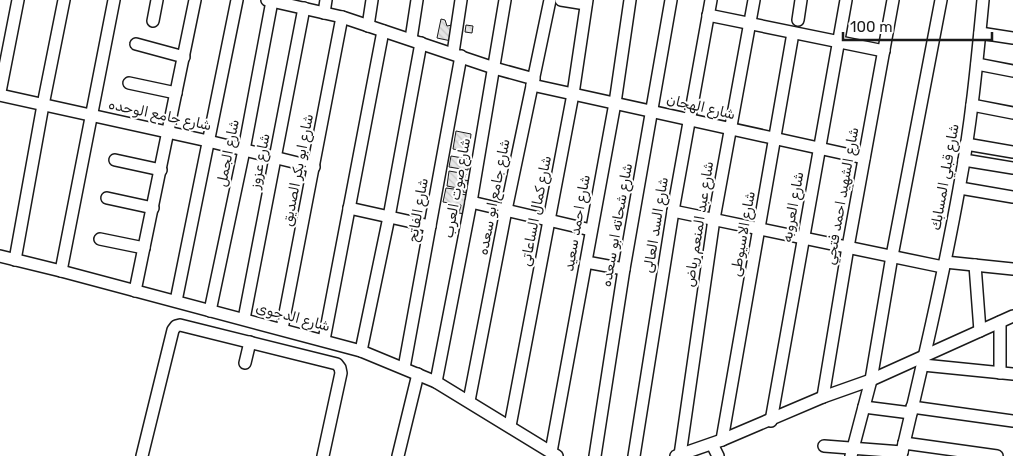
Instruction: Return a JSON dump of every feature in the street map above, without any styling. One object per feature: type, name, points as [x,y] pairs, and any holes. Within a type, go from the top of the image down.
[{"type":"street","points":[[0,93],[18,0]]},
{"type":"street","points":[[15,260],[42,105],[64,0]]},
{"type":"street","points":[[62,271],[114,0]]},
{"type":"street","points":[[152,21],[157,0]]},
{"type":"street","points":[[135,290],[195,0]]},
{"type":"street","points":[[176,301],[237,0]]},
{"type":"street","points":[[324,13],[326,0]]},
{"type":"street","points":[[368,26],[372,0]]},
{"type":"street","points":[[361,351],[389,216],[416,41],[417,0]]},
{"type":"street","name":"شارع الفاتح","points":[[404,368],[430,226],[457,55],[461,0]]},
{"type":"street","name":"شارع صوت العرب","points":[[436,382],[506,0]]},
{"type":"street","name":"شارع جامع ابو سعده","points":[[469,401],[506,210],[550,0]]},
{"type":"street","points":[[561,0],[586,2]]},
{"type":"street","name":"شارع احمد سعيد","points":[[554,454],[630,0]]},
{"type":"street","name":"شارع شحاته ابو سعده","points":[[595,456],[624,269],[671,0]]},
{"type":"street","name":"شارع السد العالى","points":[[634,456],[673,211],[711,0]]},
{"type":"street","name":"شارع عبد المنعم رياض","points":[[678,455],[729,128],[754,0]]},
{"type":"street","points":[[798,20],[801,0]]},
{"type":"street","name":"شارع العروبه","points":[[771,420],[846,0]]},
{"type":"street","name":"شارع الشهيد احمد فتحي","points":[[823,397],[893,0]]},
{"type":"street","points":[[853,452],[870,380],[941,0]]},
{"type":"street","name":"شارع قبلي المسابك","points":[[902,450],[924,361],[960,188],[972,105],[983,0]]},
{"type":"street","name":"شارع الهجان","points":[[276,1],[342,17],[573,94],[864,158]]},
{"type":"street","name":"شارع الجمل","points":[[210,311],[276,1]]},
{"type":"street","name":"شارع كمال الساعاتى","points":[[510,426],[573,94],[586,2]]},
{"type":"street","name":"شارع عزوز","points":[[244,319],[304,8]]},
{"type":"street","points":[[708,16],[884,51]]},
{"type":"street","name":"شارع ابو بكر الصديق","points":[[282,329],[342,17]]},
{"type":"street","points":[[324,340],[383,31]]},
{"type":"street","name":"شارع الاسيوطى","points":[[717,442],[759,229],[793,33]]},
{"type":"street","points":[[980,33],[1013,38]]},
{"type":"street","points":[[136,44],[184,57]]},
{"type":"street","points":[[976,64],[1013,71]]},
{"type":"street","points":[[129,83],[176,93]]},
{"type":"street","name":"شارع جامع الوحده","points":[[0,93],[42,105],[169,132],[314,167]]},
{"type":"street","points":[[972,105],[1013,113]]},
{"type":"street","points":[[966,144],[1013,152]]},
{"type":"street","points":[[115,160],[161,170]]},
{"type":"street","points":[[964,160],[1013,168]]},
{"type":"street","points":[[960,188],[1013,197]]},
{"type":"street","points":[[107,198],[153,208]]},
{"type":"street","points":[[470,202],[591,230]]},
{"type":"street","points":[[349,208],[430,226]]},
{"type":"street","points":[[673,211],[892,256],[944,264],[1013,269]]},
{"type":"street","points":[[100,239],[144,248]]},
{"type":"street","name":"شارع الدجوى","points":[[0,256],[361,351],[436,382],[554,454]]},
{"type":"street","points":[[586,262],[624,269]]},
{"type":"street","points":[[975,265],[980,331]]},
{"type":"street","points":[[678,455],[717,442],[823,397],[924,361],[980,331],[1013,316]]},
{"type":"street","points":[[1000,322],[1000,373]]},
{"type":"street","points":[[142,456],[174,328],[180,325],[335,363],[339,366],[341,373],[323,456]]},
{"type":"street","points":[[245,363],[250,342]]},
{"type":"street","points":[[924,361],[1013,374]]},
{"type":"street","points":[[398,456],[418,374]]},
{"type":"street","points":[[864,407],[912,410],[1013,421]]},
{"type":"street","points":[[717,442],[718,456]]},
{"type":"street","points":[[824,446],[853,452],[902,450],[997,456]]},
{"type":"building","points":[[441,19],[445,20],[447,26],[452,25],[456,42],[437,38]]},
{"type":"building","points":[[466,25],[473,26],[472,33],[465,32]]},
{"type":"building","points":[[456,131],[471,134],[469,152],[453,149]]},
{"type":"building","points":[[451,156],[469,159],[468,170],[449,167]]},
{"type":"building","points":[[449,171],[466,174],[464,180],[477,182],[475,194],[463,192],[463,189],[447,186]]},
{"type":"building","points":[[446,188],[462,190],[461,194],[473,196],[470,215],[459,213],[461,205],[443,202]]}]
